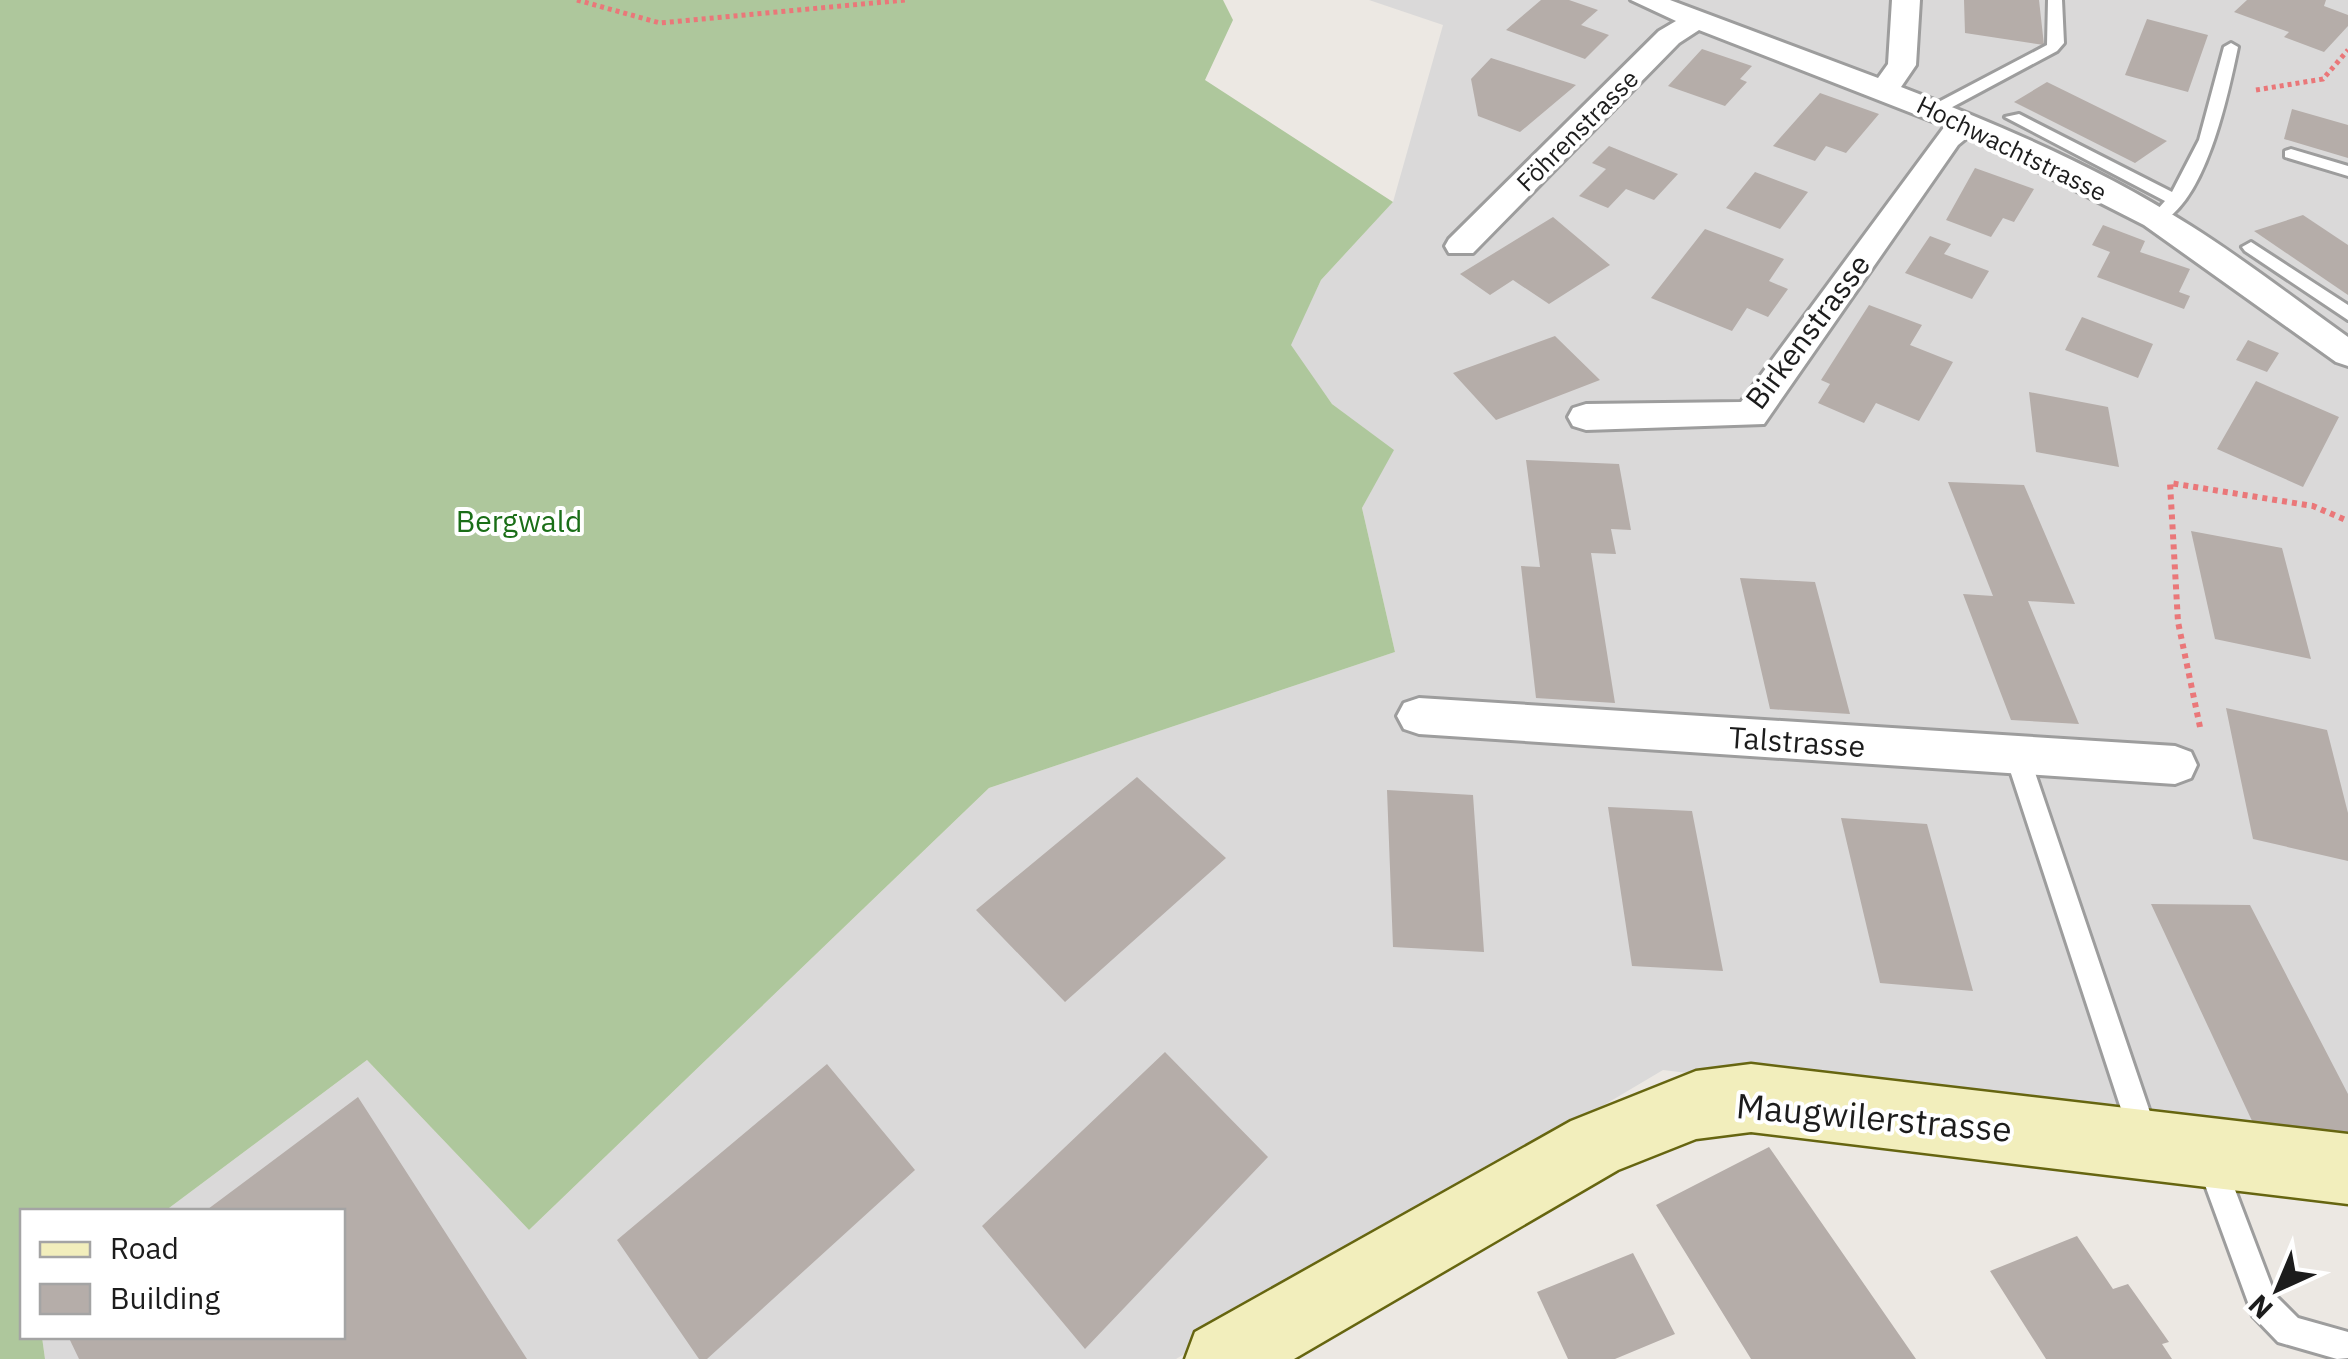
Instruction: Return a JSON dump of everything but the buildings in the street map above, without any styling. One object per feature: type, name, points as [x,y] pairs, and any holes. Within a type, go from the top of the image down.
[{"type":"street","name":"Hochwachtstrasse","points":[[1645,0],[1952,116],[2167,210],[2348,354]]},
{"type":"street","points":[[1884,89],[1902,65],[1906,0]]},
{"type":"street","name":"Föhrenstrasse","points":[[1461,246],[1669,36],[1697,20]]},
{"type":"street","name":"Birkenstrasse","points":[[1586,417],[1751,415],[1948,138],[1952,116]]},
{"type":"street","name":"Talstrasse","points":[[1419,716],[2017,756],[2188,752]]},
{"type":"street","name":"Maugwilerstrasse","points":[[1222,1359],[1596,1146],[1696,1105],[1751,1098],[2348,1169]]},
{"type":"lane","points":[[1952,116],[2052,48],[2057,42],[2055,0]]},
{"type":"lane","points":[[2013,117],[2167,210],[2195,169],[2221,96],[2231,47]]},
{"type":"lane","points":[[2291,154],[2348,171]]},
{"type":"lane","points":[[2251,246],[2348,314]]},
{"type":"lane","points":[[2017,756],[2178,1151],[2264,1305],[2289,1331],[2342,1345]]},
{"type":"path","points":[[576,0],[660,23],[905,0]]},
{"type":"path","points":[[2221,96],[2322,79],[2348,50]]},
{"type":"path","points":[[2188,752],[2170,483],[2313,506],[2348,521]]},
{"type":"shaded area","points":[[1369,0],[2348,0],[2348,1153],[1663,1070],[1176,1359],[45,1359],[42,1339],[345,1339],[345,1209],[168,1209],[367,1060],[529,1230],[989,788],[1395,652],[1362,508],[1393,450],[1332,404],[1290,345],[1321,280],[1393,202],[1443,25]]},
{"type":"green space","name":"Bergwald","points":[[0,0],[1223,0],[1233,20],[1205,80],[1393,202],[1321,280],[1291,345],[1332,404],[1394,450],[1362,508],[1395,652],[989,788],[529,1230],[367,1060],[168,1209],[20,1209],[20,1339],[42,1339],[45,1359],[0,1359]]}]
